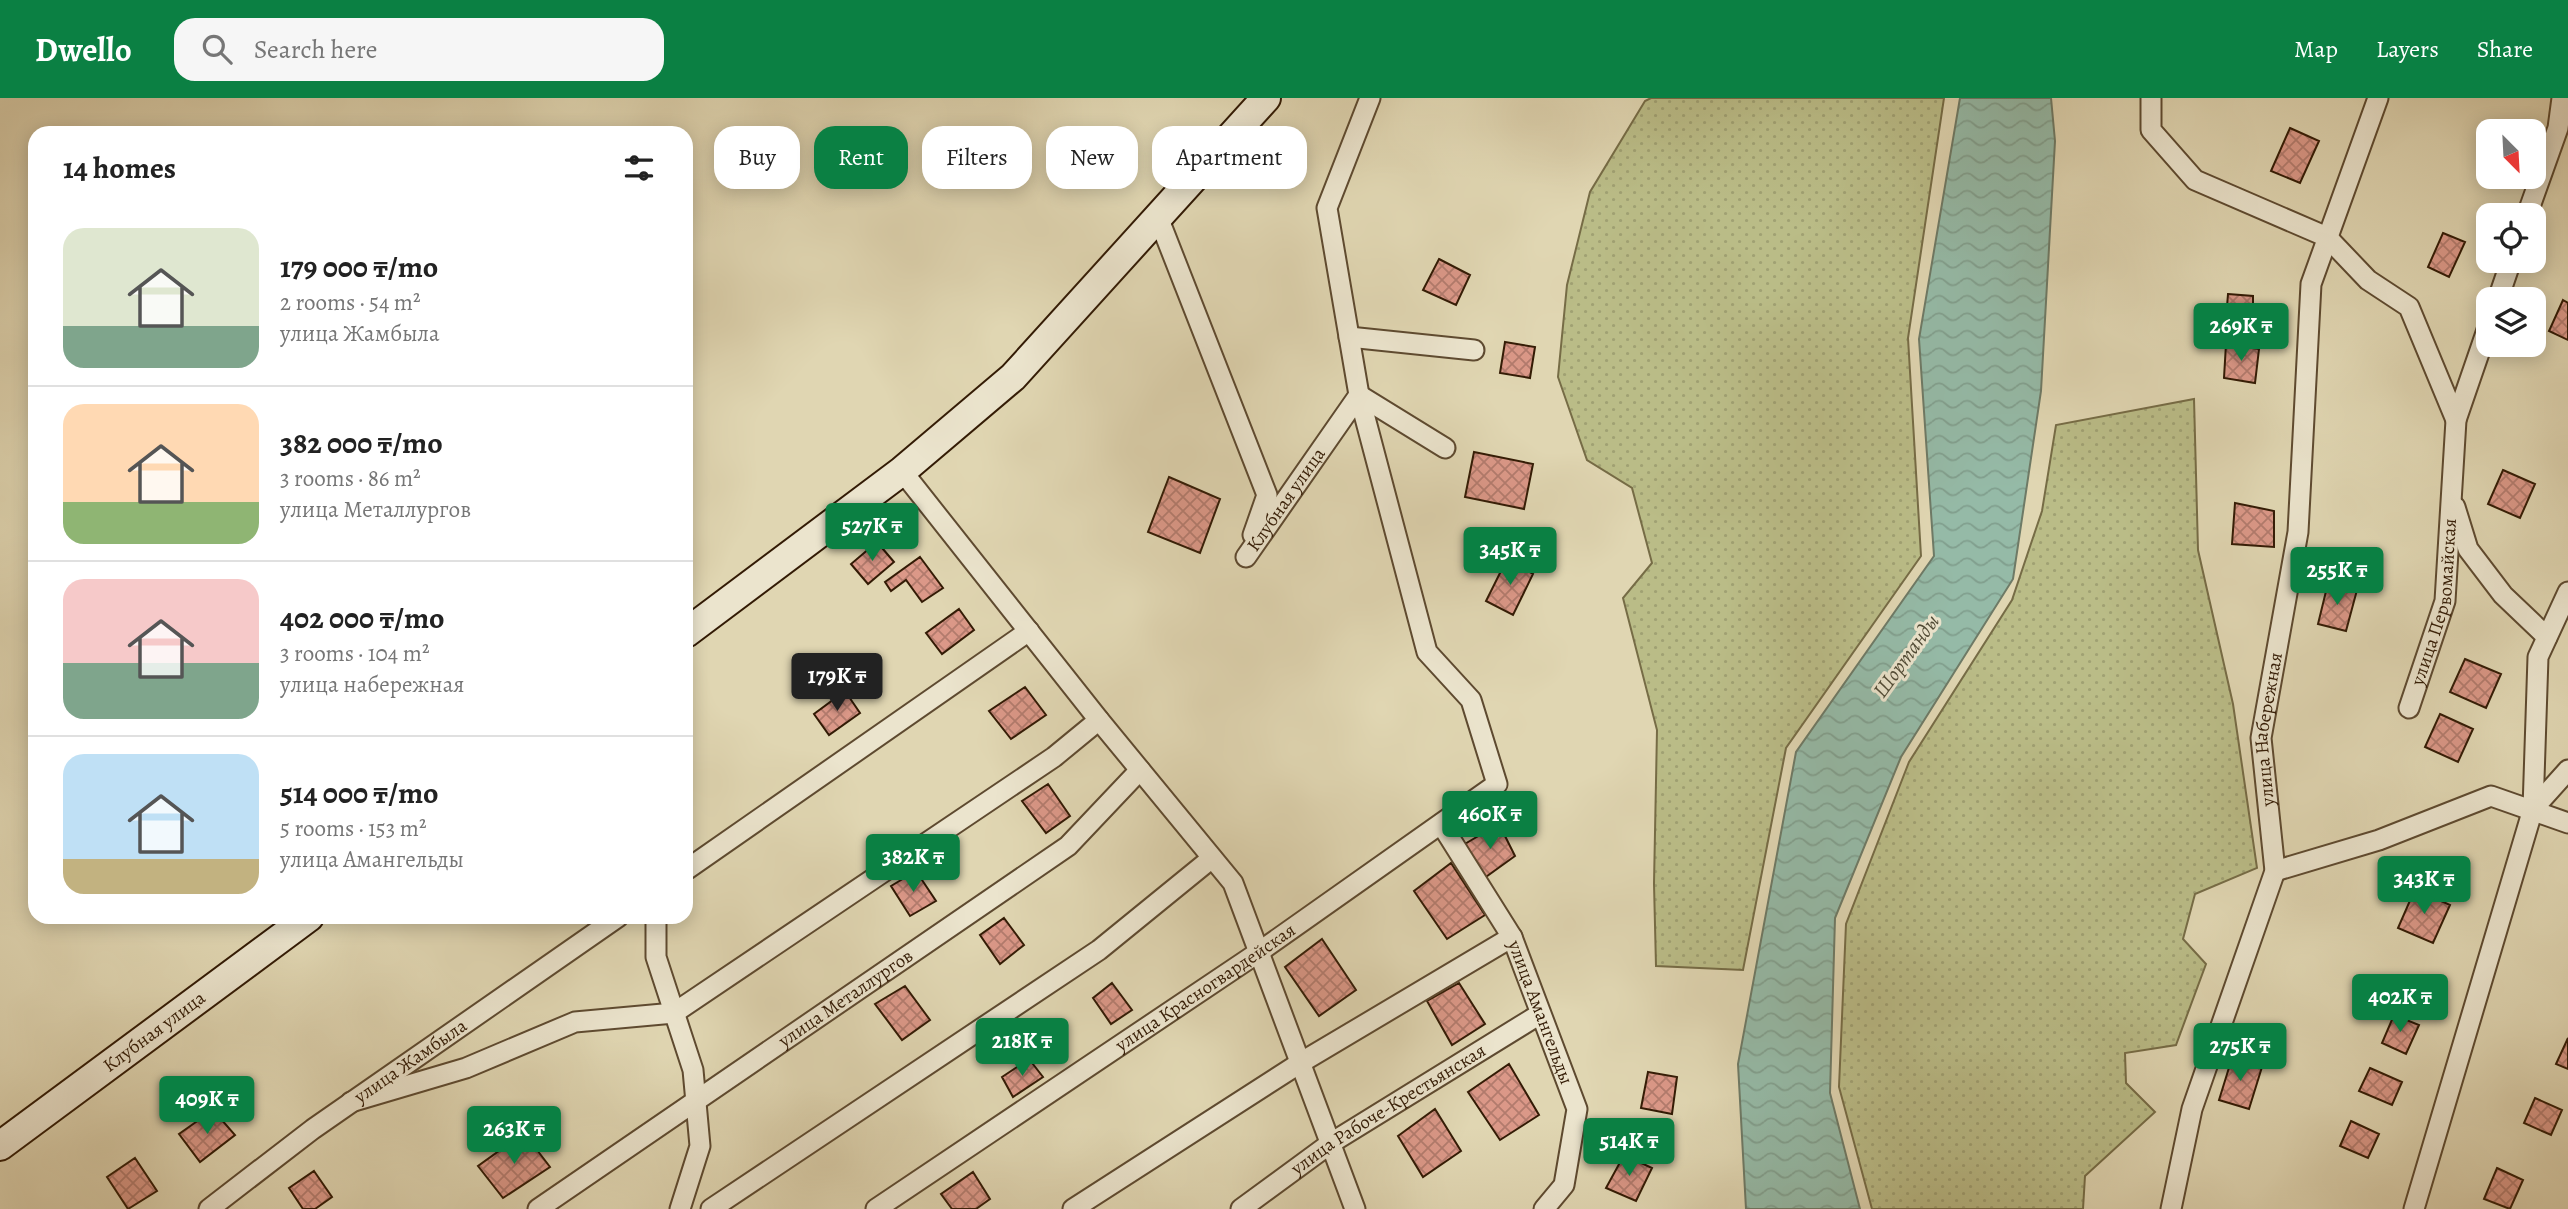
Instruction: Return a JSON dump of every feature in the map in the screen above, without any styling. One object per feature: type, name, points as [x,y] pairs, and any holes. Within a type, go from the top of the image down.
[{"type":"street","points":[[693,628],[902,471],[1013,377],[1266,98]]},
{"type":"street","points":[[1370,98],[1327,208],[1359,395],[1445,448]]},
{"type":"street","points":[[2151,98],[2151,130],[2195,180],[2327,237]]},
{"type":"street","name":"улица Набережная","points":[[2171,1209],[2192,1109],[2275,871],[2261,738],[2298,532],[2311,284],[2378,98]]},
{"type":"street","points":[[2531,203],[2558,128],[2562,98]]},
{"type":"street","name":"Клубная улица","points":[[1158,217],[1268,495],[1246,557],[1359,395]]},
{"type":"street","name":"улица Первомайская","points":[[2327,237],[2368,280],[2409,307],[2456,420]]},
{"type":"street","points":[[1349,337],[1474,350]]},
{"type":"street","name":"улица Первомайская","points":[[2409,708],[2445,601],[2456,420],[2478,357]]},
{"type":"street","name":"улица Красногвардейская","points":[[876,1209],[1259,952],[1497,784],[1471,700],[1427,652],[1359,395]]},
{"type":"street","points":[[902,471],[1099,720],[1233,883],[1355,1209]]},
{"type":"street","name":"улица Первомайская","points":[[2451,493],[2468,549],[2503,596],[2547,637]]},
{"type":"street","points":[[2414,1209],[2533,809],[2538,657],[2568,592]]},
{"type":"street","points":[[693,865],[1029,631]]},
{"type":"street","points":[[351,1102],[466,1068],[575,1022],[674,1013],[1054,757],[1099,720]]},
{"type":"street","name":"улица Металлургов","points":[[537,1209],[1068,846],[1140,770]]},
{"type":"street","points":[[2533,809],[2568,770]]},
{"type":"street","points":[[2275,871],[2379,840],[2491,796],[2568,823]]},
{"type":"street","name":"улица Амангельды","points":[[1441,824],[1512,937],[1577,1109],[1564,1185],[1544,1209]]},
{"type":"street","points":[[711,1209],[1099,950],[1212,858]]},
{"type":"street","name":"Клубная улица","points":[[0,1146],[300,924]]},
{"type":"street","name":"улица Жамбыла","points":[[209,1209],[351,1102],[608,924]]},
{"type":"street","points":[[656,924],[656,957],[693,1070],[700,1146],[680,1209]]},
{"type":"street","points":[[1073,1209],[1300,1063],[1512,937]]},
{"type":"street","name":"улица Рабоче-Крестьянская","points":[[1241,1209],[1331,1143],[1540,1014]]},
{"type":"shaded area","points":[[1651,98],[1944,98],[1908,338],[1921,556],[1786,748],[1743,970],[1656,966],[1654,884],[1657,730],[1623,598],[1652,563],[1632,488],[1587,460],[1558,377],[1567,285],[1590,192],[1645,101]]},
{"type":"shaded area","points":[[2194,399],[2198,550],[2233,704],[2257,868],[2195,894],[2183,939],[2206,964],[2176,1045],[2125,1053],[2126,1083],[2155,1112],[2085,1176],[2083,1209],[1872,1209],[1839,1087],[1846,924],[1909,762],[2012,600],[2042,511],[2056,425]]},
{"type":"water","name":"Шортанды","points":[[1960,98],[2051,98],[2055,141],[2041,391],[2013,579],[1901,757],[1835,918],[1830,1093],[1860,1209],[1746,1209],[1738,1064],[1796,752],[1934,556],[1919,339]]},
{"type":"building","points":[[2290,128],[2319,141],[2300,183],[2271,171]]},
{"type":"building","points":[[2443,233],[2465,242],[2449,277],[2428,267]]},
{"type":"building","points":[[1439,259],[1470,275],[1456,305],[1423,290]]},
{"type":"building","points":[[2228,294],[2253,296],[2253,334],[2225,332]]},
{"type":"building","points":[[2563,300],[2568,303],[2568,340],[2549,331]]},
{"type":"building","points":[[1505,342],[1535,347],[1530,378],[1500,373]]},
{"type":"building","points":[[2226,344],[2259,349],[2255,383],[2224,378]]},
{"type":"building","points":[[1474,452],[1533,464],[1524,509],[1465,497]]},
{"type":"building","points":[[2503,470],[2535,484],[2520,518],[2488,504]]},
{"type":"building","points":[[1169,477],[1220,499],[1200,553],[1148,532]]},
{"type":"building","points":[[2235,503],[2274,511],[2274,547],[2232,544]]},
{"type":"building","points":[[877,542],[894,562],[868,584],[851,564]]},
{"type":"building","points":[[920,557],[943,588],[922,602],[906,580],[891,591],[885,582]]},
{"type":"building","points":[[1507,559],[1533,574],[1513,615],[1486,601]]},
{"type":"building","points":[[2328,583],[2357,590],[2346,631],[2318,624]]},
{"type":"building","points":[[959,609],[974,630],[942,654],[926,633]]},
{"type":"building","points":[[2465,659],[2501,674],[2486,708],[2450,692]]},
{"type":"building","points":[[1025,687],[1046,715],[1011,739],[989,711]]},
{"type":"building","points":[[845,691],[860,713],[829,735],[814,714]]},
{"type":"building","points":[[2440,714],[2473,729],[2458,762],[2425,747]]},
{"type":"building","points":[[1048,784],[1070,816],[1046,833],[1022,801]]},
{"type":"building","points":[[1499,824],[1515,856],[1483,879],[1463,845]]},
{"type":"building","points":[[1451,863],[1485,915],[1447,939],[1414,891]]},
{"type":"building","points":[[916,871],[936,901],[910,916],[891,886]]},
{"type":"building","points":[[2415,889],[2450,905],[2433,943],[2398,928]]},
{"type":"building","points":[[1004,918],[1024,945],[1000,964],[980,935]]},
{"type":"building","points":[[1322,939],[1356,990],[1319,1016],[1285,967]]},
{"type":"building","points":[[1112,983],[1132,1010],[1111,1024],[1093,998]]},
{"type":"building","points":[[1459,983],[1485,1024],[1452,1045],[1427,1001]]},
{"type":"building","points":[[905,986],[930,1020],[902,1040],[875,1004]]},
{"type":"building","points":[[2394,1015],[2419,1025],[2406,1054],[2382,1043]]},
{"type":"building","points":[[2568,1038],[2568,1069],[2556,1064]]},
{"type":"building","points":[[2232,1058],[2262,1067],[2249,1109],[2219,1100]]},
{"type":"building","points":[[1029,1059],[1043,1077],[1013,1097],[1002,1077]]},
{"type":"building","points":[[1509,1064],[1539,1115],[1500,1140],[1468,1092]]},
{"type":"building","points":[[2370,1068],[2402,1082],[2392,1105],[2359,1091]]},
{"type":"building","points":[[1648,1072],[1677,1077],[1672,1114],[1641,1108]]},
{"type":"building","points":[[2535,1098],[2562,1110],[2551,1135],[2524,1123]]},
{"type":"building","points":[[1435,1109],[1461,1151],[1423,1177],[1398,1136]]},
{"type":"building","points":[[213,1110],[235,1135],[200,1162],[179,1134]]},
{"type":"building","points":[[2351,1121],[2379,1134],[2368,1158],[2340,1146]]},
{"type":"building","points":[[524,1133],[550,1167],[503,1198],[478,1166]]},
{"type":"building","points":[[1624,1155],[1652,1168],[1636,1201],[1606,1188]]},
{"type":"building","points":[[135,1158],[157,1191],[128,1209],[107,1177]]},
{"type":"building","points":[[2497,1168],[2523,1180],[2510,1209],[2484,1199]]},
{"type":"building","points":[[314,1171],[332,1197],[315,1209],[303,1209],[289,1188]]},
{"type":"building","points":[[973,1172],[990,1199],[976,1209],[952,1209],[941,1194]]}]
